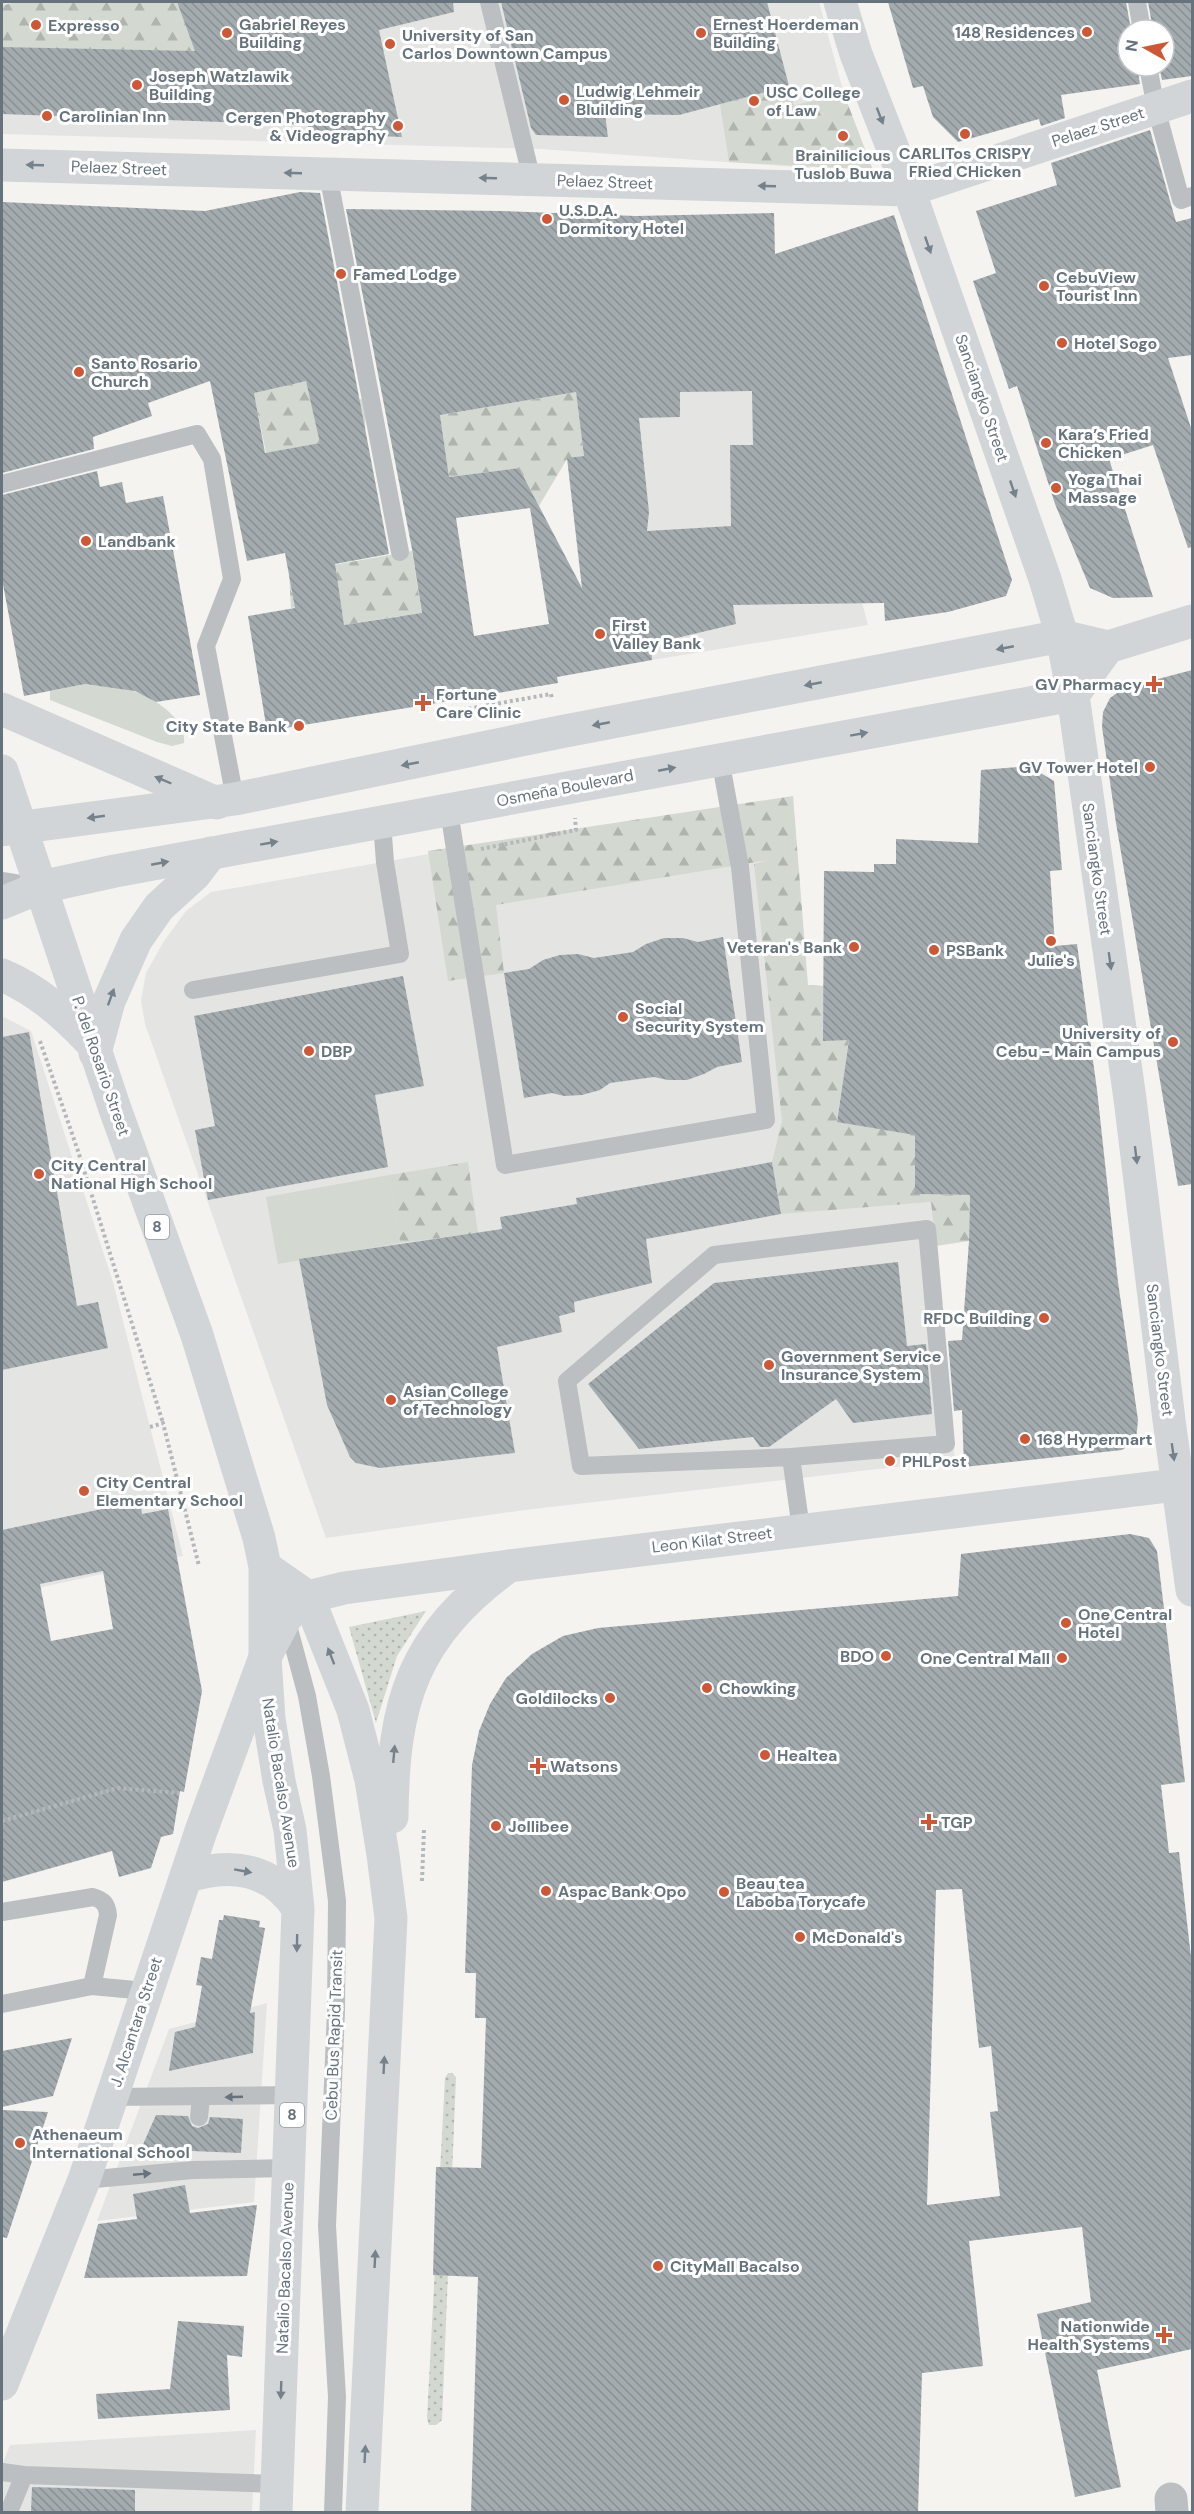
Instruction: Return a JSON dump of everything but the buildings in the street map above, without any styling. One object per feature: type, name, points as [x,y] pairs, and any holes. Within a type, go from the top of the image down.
[{"type":"main road","name":"Sanciangko Street","points":[[840,2],[856,54],[909,190],[1045,579],[1062,636],[1073,696],[1185,1484],[1192,1590]]},
{"type":"main road","name":"Pelaez Street","points":[[2,165],[909,190],[1192,96]]},
{"type":"main road","points":[[11,829],[226,801],[560,732],[1062,636],[1108,647],[1192,621]]},
{"type":"main road","points":[[1073,696],[1108,647]]},
{"type":"main road","name":"Osmeña Boulevard","points":[[2,903],[41,887],[212,853],[1073,696]]},
{"type":"main road","points":[[2,709],[226,801]]},
{"type":"main road","name":"P. del Rosario Street","points":[[2,771],[11,829],[41,887],[94,1048],[197,1335],[265,1567]]},
{"type":"main road","points":[[94,1048],[109,1001],[136,940],[159,907],[195,874],[212,853]]},
{"type":"main road","points":[[2,975],[49,1002],[68,1018],[94,1048]]},
{"type":"main road","name":"Leon Kilat Street","points":[[297,1607],[356,1587],[801,1529],[1185,1484]]},
{"type":"main road","points":[[362,2512],[391,1918],[393,1771],[396,1737],[407,1691],[423,1656],[440,1629],[464,1603],[509,1566]]},
{"type":"main road","points":[[265,1567],[297,1607],[353,1710],[372,1791],[391,1918]]},
{"type":"main road","name":"Natalio Bacalso Avenue","points":[[265,1567],[265,1657],[269,1719],[279,1782],[290,1830],[298,1909],[277,2498]]},
{"type":"main road","points":[[265,1657],[297,1607]]},
{"type":"main road","name":"J. Alcantara Street","points":[[2,2384],[84,2180],[201,1831],[265,1657]]},
{"type":"main road","points":[[186,1877],[214,1869],[236,1869],[256,1873],[278,1885],[291,1897],[298,1909]]},
{"type":"lane","points":[[489,2],[532,180]]},
{"type":"lane","points":[[1137,2],[1140,18]]},
{"type":"lane","points":[[1150,78],[1181,200],[1192,196]]},
{"type":"lane","points":[[328,174],[400,552]]},
{"type":"lane","points":[[2,484],[197,434],[212,459],[232,579],[206,646],[226,801]]},
{"type":"lane","points":[[449,811],[505,1165],[766,1120],[740,867],[720,759]]},
{"type":"lane","points":[[193,990],[400,954],[385,862],[382,823]]},
{"type":"lane","points":[[2,881],[41,887]]},
{"type":"lane","points":[[927,1229],[946,1444],[792,1457],[581,1466],[567,1381],[714,1255],[927,1229]]},
{"type":"lane","points":[[792,1457],[801,1529]]},
{"type":"lane","name":"Cebu Bus Rapid Transit","points":[[297,1607],[307,1696],[321,1776],[337,1901],[336,2011],[327,2226],[337,2397],[333,2512]]},
{"type":"lane","points":[[2,1912],[93,1897],[102,1899],[107,1906],[108,1915],[92,1986]]},
{"type":"lane","points":[[2,2004],[92,1986],[146,1990]]},
{"type":"lane","points":[[112,2097],[201,2098],[292,2095]]},
{"type":"lane","points":[[199,2116],[201,2098]]},
{"type":"lane","points":[[84,2180],[195,2161],[289,2168]]},
{"type":"lane","points":[[2,2472],[277,2498]]},
{"type":"lane","points":[[9,2512],[24,2475]]},
{"type":"path","points":[[440,714],[551,694]]},
{"type":"path","points":[[477,850],[576,830]]},
{"type":"path","points":[[39,1038],[78,1151],[163,1423],[199,1566]]},
{"type":"path","points":[[150,1426],[163,1423]]},
{"type":"path","points":[[2,1821],[118,1788],[188,1794]]},
{"type":"shaded area","name":"University of San Carlos Downtown Campus","points":[[2,2],[819,2],[844,94],[794,105],[810,168],[541,149],[2,134]]},
{"type":"shaded area","points":[[775,276],[868,625],[652,660],[639,418]]},
{"type":"shaded area","points":[[793,796],[823,1210],[932,1202],[955,1460],[525,1510],[326,1538],[145,1024],[141,1000],[146,973],[164,941],[186,911],[211,892],[423,855],[729,810]]},
{"type":"shaded area","name":"City Central Elementary School","points":[[2,1016],[31,1031],[113,1282],[183,1556],[2,1596]]},
{"type":"shaded area","points":[[267,2003],[254,2202],[97,2221],[169,2029]]},
{"type":"shaded area","points":[[256,2430],[252,2512],[2,2512],[2,2465],[10,2445]]},
{"type":"green space","points":[[15,2],[177,2],[195,51],[2,47],[2,6]]},
{"type":"green space","points":[[789,86],[794,105],[844,94],[873,170],[729,162],[720,104]]},
{"type":"green space","points":[[306,381],[313,410],[366,398],[365,435],[266,453],[253,389]]},
{"type":"green space","points":[[576,392],[584,456],[567,459],[539,506],[519,468],[449,477],[440,415]]},
{"type":"green space","points":[[412,551],[423,621],[400,616],[344,625],[340,600],[291,608],[289,573]]},
{"type":"green space","points":[[85,684],[130,690],[144,695],[175,718],[184,734],[184,743],[172,746],[157,742],[50,700],[50,691]]},
{"type":"green space","points":[[793,796],[808,985],[824,986],[823,1040],[849,1040],[837,1121],[882,1129],[967,1071],[916,1194],[970,1195],[969,1241],[936,1246],[931,1202],[781,1214],[772,1162],[782,1121],[754,864],[769,860],[496,905],[504,973],[448,981],[428,851]]},
{"type":"green space","points":[[468,1162],[478,1233],[400,1243],[389,1175]]},
{"type":"green space","points":[[389,1175],[400,1243],[278,1264],[266,1197]]},
{"type":"green space","points":[[426,1611],[397,1656],[376,1723],[349,1627]]},
{"type":"green space","points":[[448,2073],[456,2077],[442,2420],[436,2425],[429,2425],[427,2418],[445,2078]]},
{"type":"place","name":"Expresso","points":[[36,25]]},
{"type":"place","name":"148 Residences","points":[[1087,32]]},
{"type":"place","name":"Gabriel Reyes Building","points":[[227,33]]},
{"type":"place","name":"Ernest Hoerdeman Building","points":[[701,33]]},
{"type":"place","name":"University of San Carlos Downtown Campus","points":[[390,44]]},
{"type":"place","name":"Joseph Watzlawik Building","points":[[137,85]]},
{"type":"place","name":"Ludwig Lehmeir Bluilding","points":[[564,100]]},
{"type":"place","name":"USC College of Law","points":[[754,101]]},
{"type":"place","name":"Carolinian Inn","points":[[47,116]]},
{"type":"place","name":"Cergen Photography & Videography","points":[[398,126]]},
{"type":"place","name":"CARLITos CRISPY FRied CHicken","points":[[965,134]]},
{"type":"place","name":"Brainilicious Tuslob Buwa","points":[[843,136]]},
{"type":"place","name":"U.S.D.A. Dormitory Hotel","points":[[547,219]]},
{"type":"place","name":"Famed Lodge","points":[[341,274]]},
{"type":"place","name":"CebuView Tourist Inn","points":[[1044,286]]},
{"type":"place","name":"Hotel Sogo","points":[[1062,343]]},
{"type":"place","name":"Santo Rosario Church","points":[[79,372]]},
{"type":"place","name":"Kara’s Fried Chicken","points":[[1046,443]]},
{"type":"place","name":"Yoga Thai Massage","points":[[1056,488]]},
{"type":"place","name":"Landbank","points":[[86,541]]},
{"type":"place","name":"First Valley Bank","points":[[600,634]]},
{"type":"place","name":"GV Pharmacy","points":[[1154,684]]},
{"type":"place","name":"Fortune Care Clinic","points":[[423,703]]},
{"type":"place","name":"City State Bank","points":[[299,726]]},
{"type":"place","name":"GV Tower Hotel","points":[[1150,767]]},
{"type":"place","name":"Julie's","points":[[1051,941]]},
{"type":"place","name":"Veteran's Bank","points":[[854,947]]},
{"type":"place","name":"PSBank","points":[[934,950]]},
{"type":"place","name":"Social Security System","points":[[623,1017]]},
{"type":"place","name":"University of Cebu - Main Campus","points":[[1173,1042]]},
{"type":"place","name":"DBP","points":[[309,1051]]},
{"type":"place","name":"City Central National High School","points":[[39,1174]]},
{"type":"place","name":"RFDC Building","points":[[1044,1318]]},
{"type":"place","name":"Government Service Insurance System","points":[[769,1365]]},
{"type":"place","name":"Asian College of Technology","points":[[391,1400]]},
{"type":"place","name":"168 Hypermart","points":[[1025,1439]]},
{"type":"place","name":"PHLPost","points":[[890,1461]]},
{"type":"place","name":"City Central Elementary School","points":[[84,1491]]},
{"type":"place","name":"One Central Hotel","points":[[1066,1623]]},
{"type":"place","name":"BDO","points":[[886,1656]]},
{"type":"place","name":"One Central Mall","points":[[1062,1658]]},
{"type":"place","name":"Chowking","points":[[707,1688]]},
{"type":"place","name":"Goldilocks","points":[[610,1698]]},
{"type":"place","name":"Healtea","points":[[765,1755]]},
{"type":"place","name":"Watsons","points":[[538,1766]]},
{"type":"place","name":"TGP","points":[[929,1822]]},
{"type":"place","name":"Jollibee","points":[[496,1826]]},
{"type":"place","name":"Aspac Bank Opo","points":[[546,1891]]},
{"type":"place","name":"Beau tea Laboba Torycafe","points":[[724,1892]]},
{"type":"place","name":"McDonald's","points":[[800,1937]]},
{"type":"place","name":"Athenaeum International School","points":[[20,2143]]},
{"type":"place","name":"CityMall Bacalso","points":[[658,2266]]},
{"type":"place","name":"Nationwide Health Systems","points":[[1164,2335]]}]
